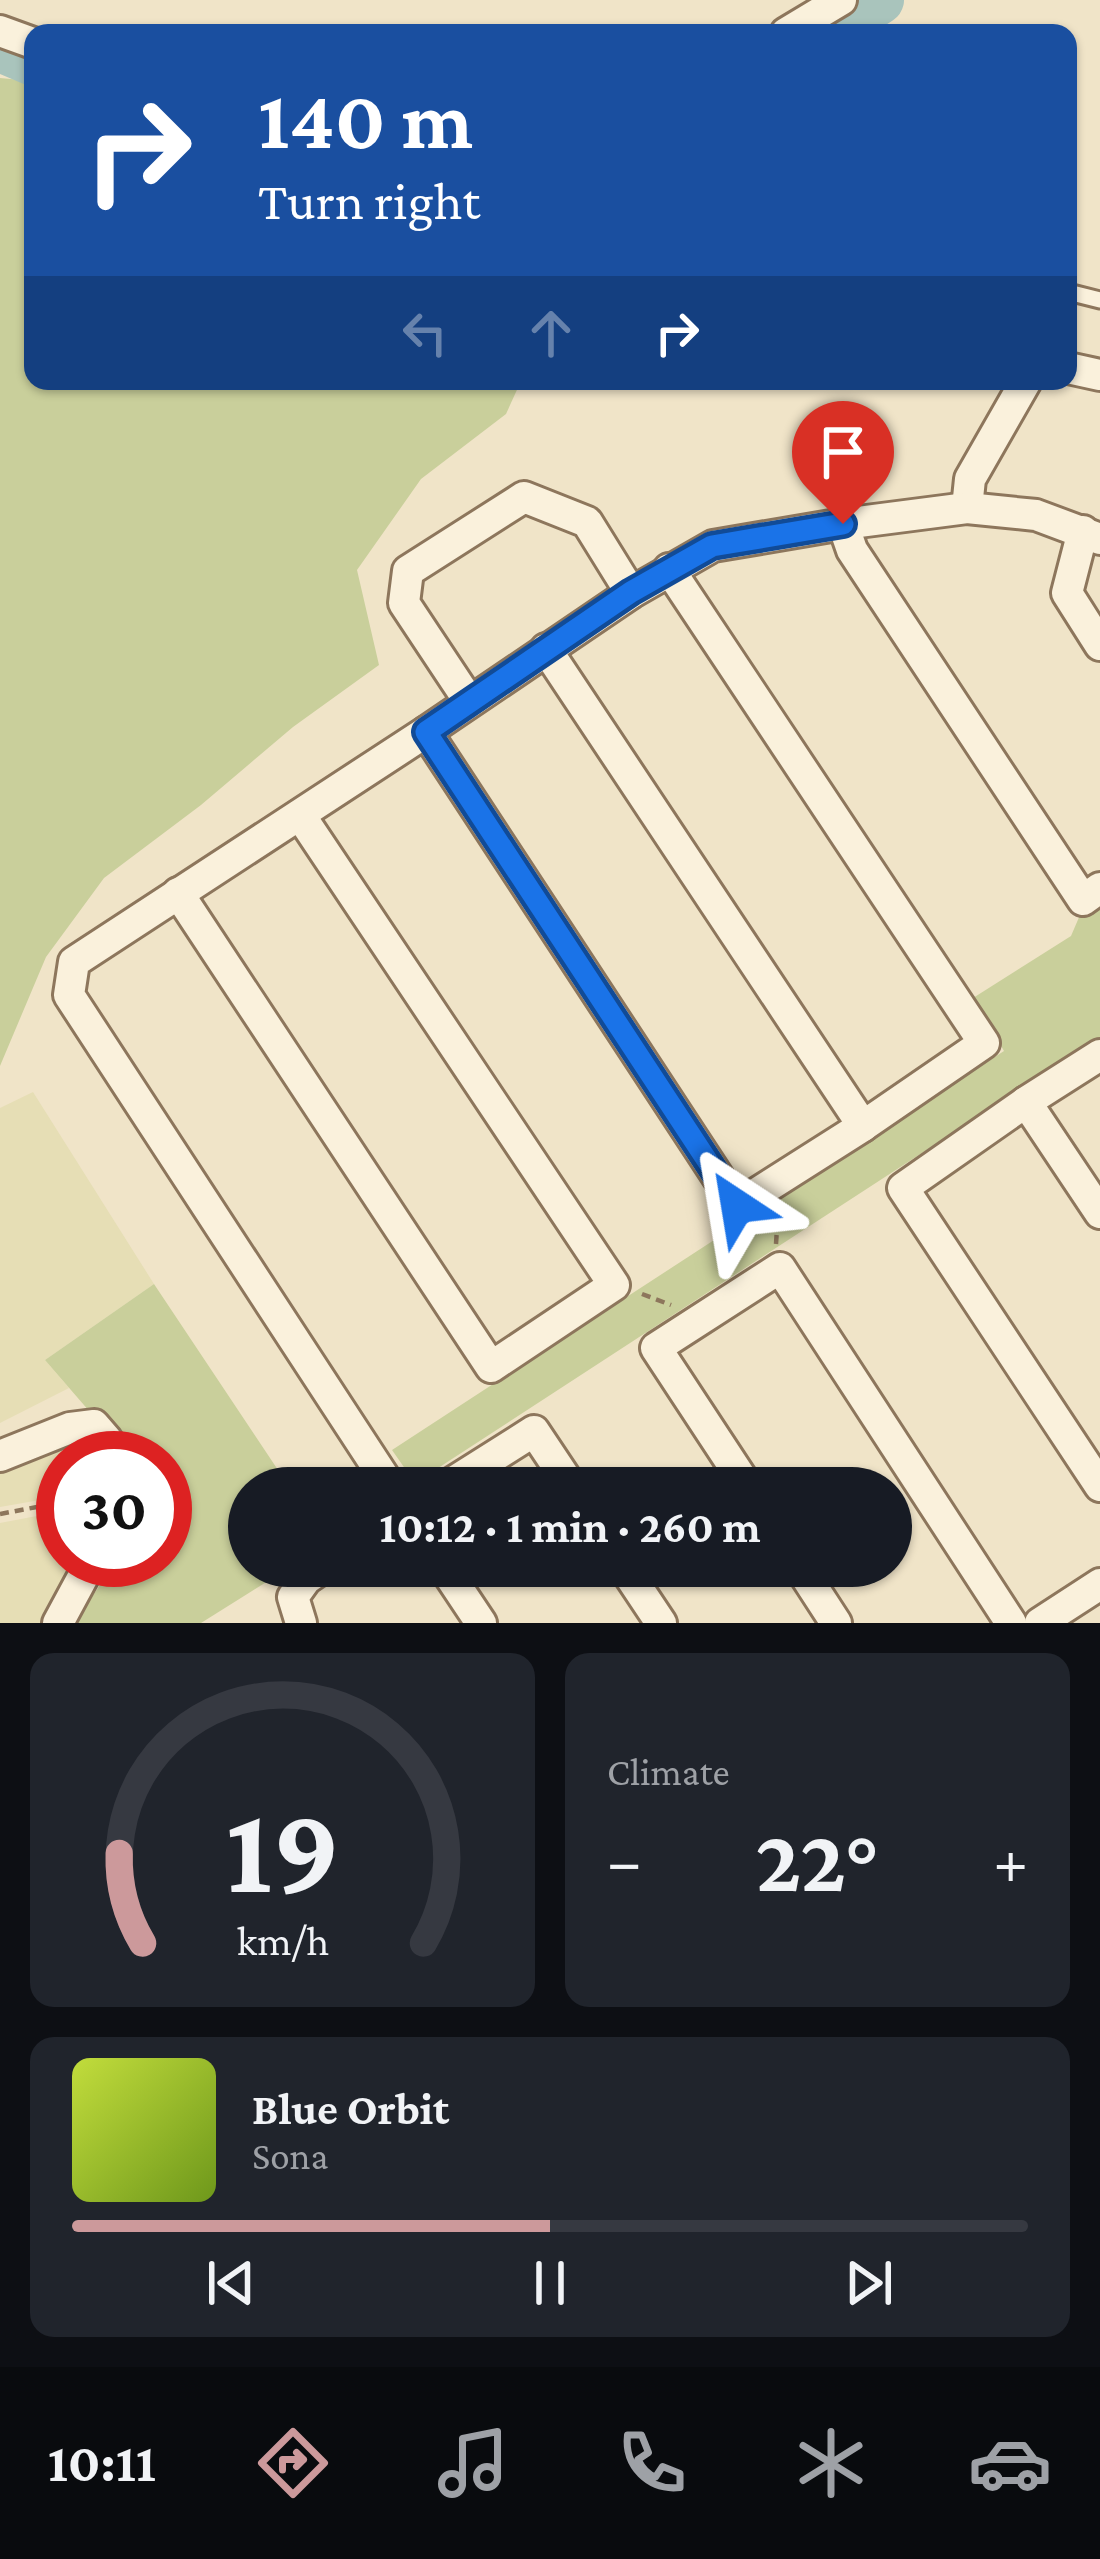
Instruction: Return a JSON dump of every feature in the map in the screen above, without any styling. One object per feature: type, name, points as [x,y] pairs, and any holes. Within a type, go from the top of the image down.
[{"type":"street","points":[[801,24],[841,0]]},
{"type":"street","points":[[967,508],[970,479],[1021,390]]},
{"type":"street","points":[[470,701],[404,603],[408,571],[524,497],[587,522],[631,592]]},
{"type":"street","points":[[378,1467],[69,995],[74,962],[631,592],[712,546],[967,508],[1036,515],[1091,535],[1066,593],[1100,645]]},
{"type":"street","points":[[843,524],[852,550],[1083,899],[1100,888]]},
{"type":"street","points":[[426,732],[737,1206],[863,1126],[984,1043],[669,569]]},
{"type":"street","points":[[546,649],[863,1126]]},
{"type":"street","points":[[178,893],[491,1367],[614,1285],[300,815]]},
{"type":"street","points":[[1100,1054],[903,1188],[1100,1486]]},
{"type":"street","points":[[1027,1102],[1100,1213]]},
{"type":"street","points":[[734,1467],[656,1348],[780,1268],[1011,1623]]},
{"type":"street","points":[[62,1431],[94,1425],[99,1431]]},
{"type":"street","points":[[477,1467],[534,1431],[558,1467]]},
{"type":"street","points":[[0,1456],[36,1442]]},
{"type":"street","points":[[1040,1623],[1100,1584]]},
{"type":"street","points":[[58,1623],[77,1587]]},
{"type":"street","points":[[300,1587],[293,1597],[301,1623]]},
{"type":"street","points":[[457,1587],[481,1623]]},
{"type":"street","points":[[637,1587],[661,1623]]},
{"type":"street","points":[[813,1587],[836,1623]]},
{"type":"path","points":[[772,1273],[782,1177]]},
{"type":"path","points":[[614,1285],[705,1316]]},
{"type":"path","points":[[0,1514],[36,1507]]},
{"type":"shaded area","points":[[33,1092],[154,1284],[45,1360],[69,1388],[0,1423],[0,1108]]},
{"type":"shaded area","points":[[36,1452],[36,1501],[0,1507],[0,1465]]},
{"type":"shaded area","points":[[36,1516],[36,1587],[64,1587],[46,1623],[0,1623],[0,1523]]},
{"type":"green space","points":[[0,78],[24,80],[24,390],[517,390],[506,414],[421,479],[357,570],[379,665],[293,727],[104,878],[46,957],[0,1066]]},
{"type":"green space","points":[[1100,901],[1100,1037],[440,1467],[404,1467],[392,1450],[1004,1051],[973,998],[1071,936],[1080,915]]},
{"type":"green space","points":[[154,1284],[276,1467],[228,1467],[228,1587],[258,1587],[201,1623],[74,1623],[99,1587],[192,1587],[192,1431],[106,1431],[45,1360]]},
{"type":"waterway","points":[[843,24],[880,0]]},
{"type":"waterway","points":[[0,48],[24,58]]},
{"type":"route","points":[[737,1206],[426,732],[631,592],[712,546],[843,524]]}]
